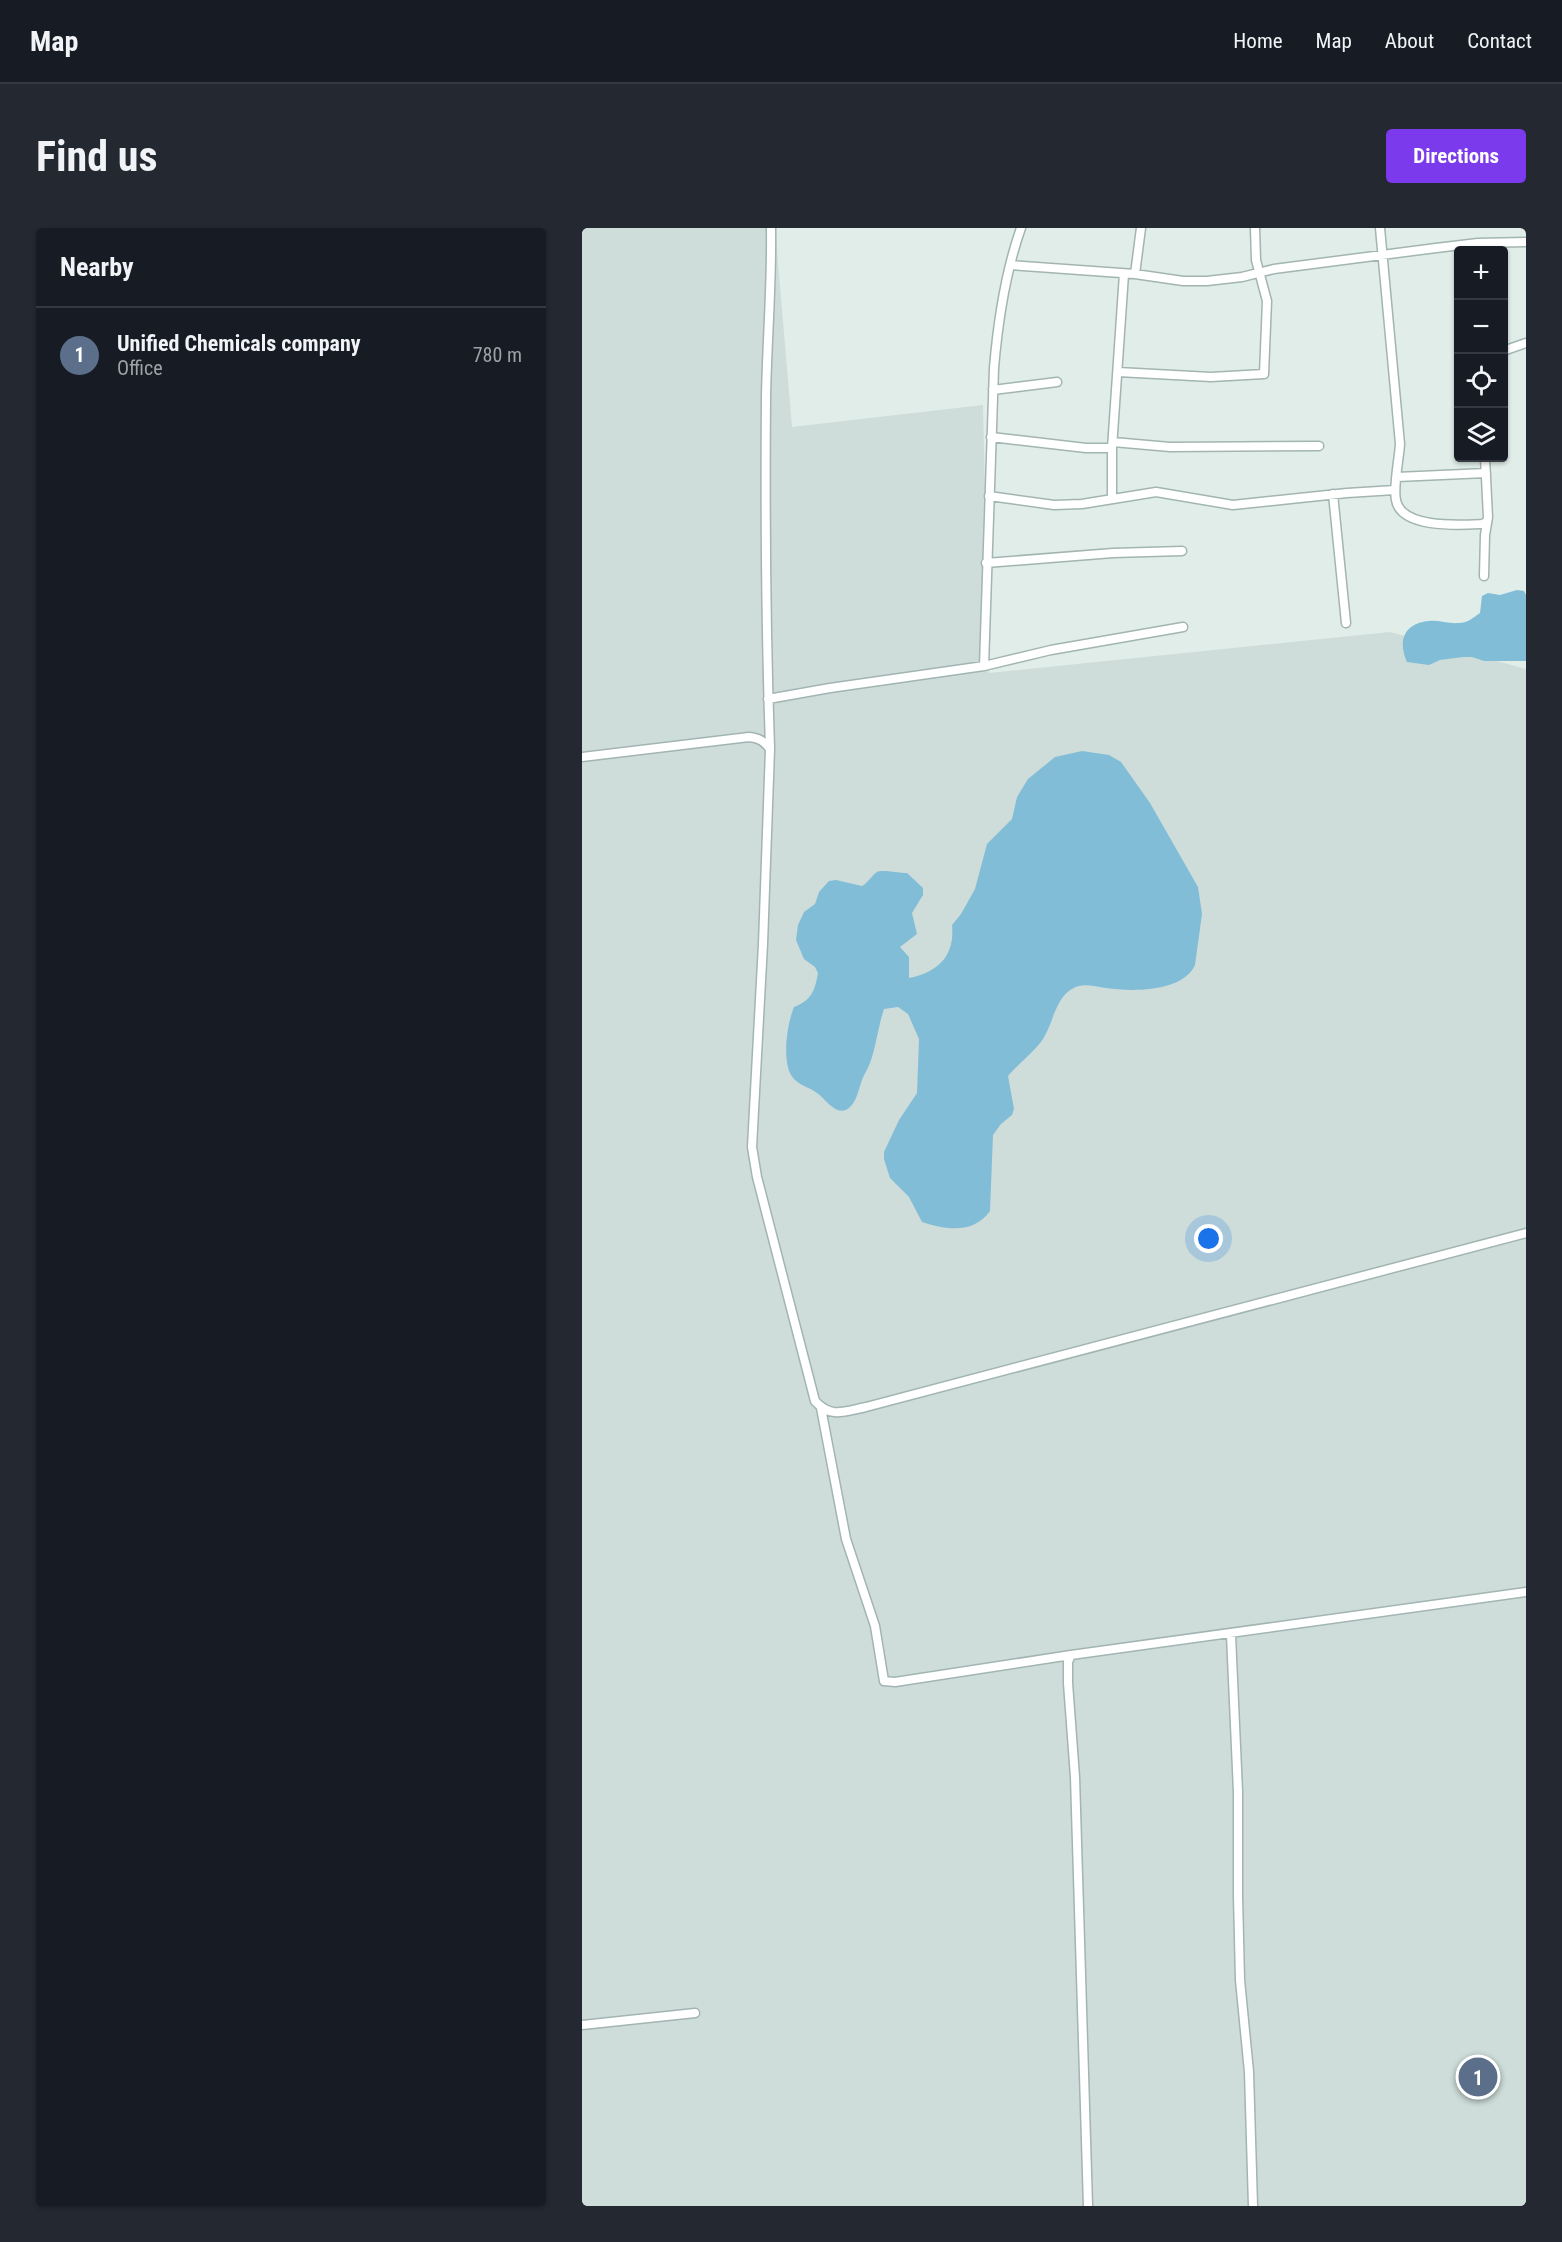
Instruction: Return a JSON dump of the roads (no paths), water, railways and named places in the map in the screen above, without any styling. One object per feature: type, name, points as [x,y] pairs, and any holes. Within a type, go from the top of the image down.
[{"type":"street","points":[[771,228],[766,423],[770,749],[764,922],[752,1147],[757,1177],[815,1401],[821,1408],[834,1413],[866,1407],[1526,1233]]},
{"type":"street","points":[[984,666],[986,563],[997,328],[1010,265],[1021,228]]},
{"type":"street","points":[[1135,274],[1141,228]]},
{"type":"street","points":[[1118,372],[1211,377],[1264,374],[1267,301],[1263,281],[1258,273],[1256,228]]},
{"type":"street","points":[[1380,228],[1400,444],[1395,490],[1396,502],[1399,509],[1424,522],[1446,525],[1487,522]]},
{"type":"street","points":[[1488,246],[1526,242]]},
{"type":"street","points":[[1010,265],[1135,274],[1183,281],[1207,281],[1381,255],[1454,249]]},
{"type":"street","points":[[1112,499],[1112,445],[1124,274]]},
{"type":"street","points":[[1508,351],[1526,343]]},
{"type":"street","points":[[993,390],[1057,382]]},
{"type":"street","points":[[991,438],[1086,448],[1112,445],[1319,446]]},
{"type":"street","points":[[1484,576],[1488,517],[1485,462]]},
{"type":"street","points":[[1397,477],[1486,473]]},
{"type":"street","points":[[989,496],[1054,505],[1082,504],[1156,492],[1233,506],[1333,494],[1395,490]]},
{"type":"street","points":[[1333,494],[1346,623]]},
{"type":"street","points":[[986,563],[1113,553],[1182,551]]},
{"type":"street","points":[[768,699],[984,666],[1051,650],[1183,627]]},
{"type":"street","points":[[582,757],[749,737],[758,738],[770,749]]},
{"type":"street","points":[[821,1408],[846,1539],[875,1626],[884,1681],[895,1683],[1071,1655],[1231,1635],[1526,1592]]},
{"type":"street","points":[[1231,1635],[1238,1792],[1240,1980],[1249,2072],[1252,2206]]},
{"type":"street","points":[[1071,1655],[1068,1662],[1068,1683],[1075,1777],[1088,2206]]},
{"type":"street","points":[[582,2025],[695,2013]]},
{"type":"water","points":[[1517,590],[1524,591],[1526,595],[1526,661],[1484,661],[1463,657],[1440,660],[1429,665],[1407,662],[1403,640],[1405,634],[1414,625],[1429,621],[1465,622],[1480,613],[1482,596],[1488,593],[1500,595]]},
{"type":"water","points":[[1082,751],[1109,755],[1121,762],[1150,803],[1198,887],[1202,914],[1195,965],[1180,981],[1156,988],[1129,990],[1082,985],[1065,994],[1056,1008],[1043,1039],[1008,1076],[1014,1109],[1012,1115],[993,1135],[990,1211],[976,1224],[968,1227],[940,1227],[922,1222],[909,1197],[890,1178],[884,1159],[884,1152],[899,1120],[917,1093],[919,1039],[908,1014],[898,1007],[884,1009],[870,1063],[855,1101],[846,1110],[837,1110],[817,1093],[797,1081],[788,1068],[786,1041],[789,1023],[794,1007],[812,994],[818,973],[815,967],[804,959],[796,940],[798,925],[804,912],[815,904],[819,892],[829,881],[836,880],[862,886],[879,871],[907,873],[923,888],[923,895],[912,913],[917,934],[900,947],[909,957],[909,978],[937,967],[951,945],[952,925],[975,889],[987,844],[1012,819],[1017,797],[1028,779],[1055,757]]},
{"type":"place","name":"Unified Chemicals company","points":[[1478,2077]]}]
